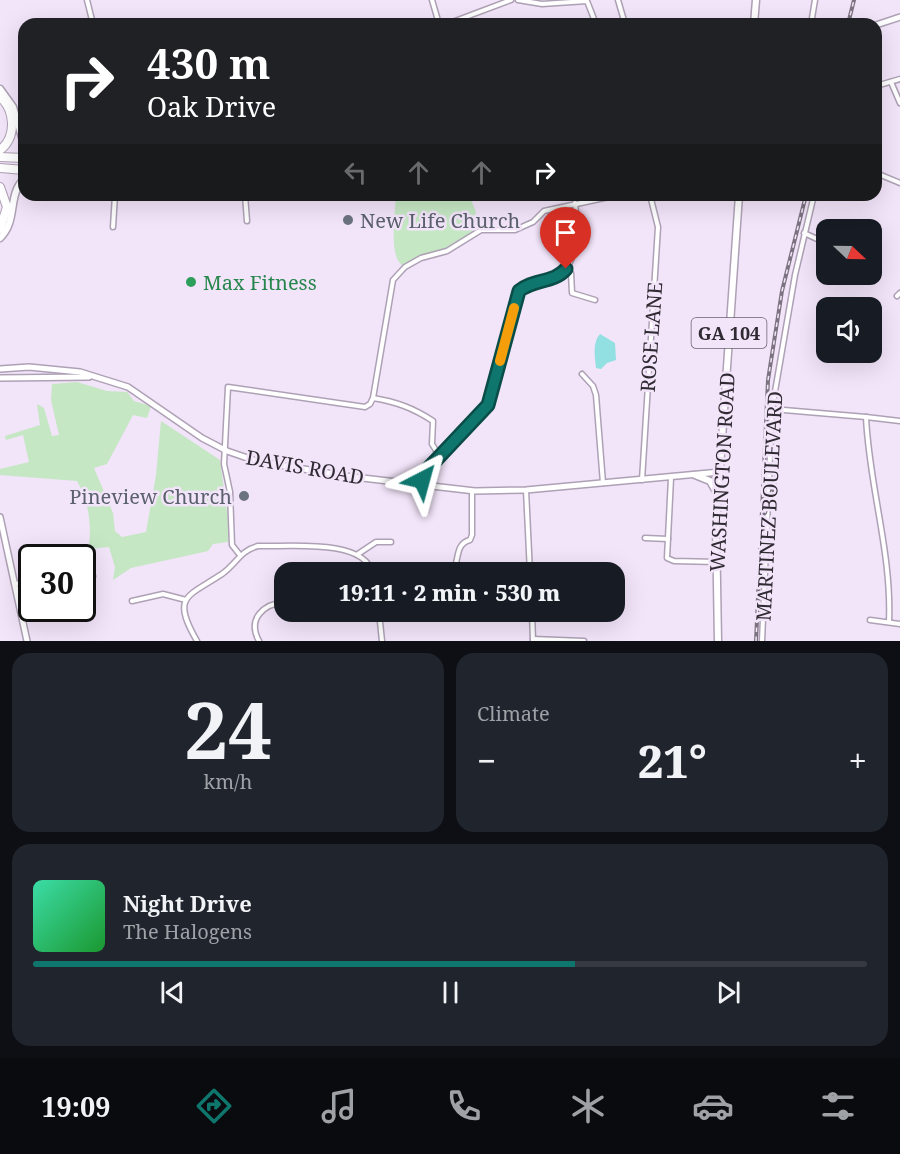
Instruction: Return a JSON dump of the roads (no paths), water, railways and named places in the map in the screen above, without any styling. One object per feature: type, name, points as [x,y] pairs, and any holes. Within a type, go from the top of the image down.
[{"type":"highway","points":[[0,150],[9,140],[12,129],[8,106],[1,92]]},
{"type":"highway","points":[[0,157],[18,158]]},
{"type":"highway","points":[[0,168],[18,170]]},
{"type":"highway","points":[[0,187],[7,207],[0,229]]},
{"type":"main road","points":[[754,18],[756,0]]},
{"type":"main road","points":[[882,23],[900,17]]},
{"type":"main road","points":[[1,92],[13,107],[18,124]]},
{"type":"main road","points":[[0,238],[10,225],[15,193],[18,188]]},
{"type":"main road","name":"WASHINGTON ROAD","points":[[718,641],[718,495],[739,201]]},
{"type":"main road","name":"DAVIS ROAD","points":[[0,369],[29,367],[80,372],[128,387],[202,438],[227,451],[284,467],[472,491],[526,490],[720,472]]},
{"type":"main road","name":"DAVIS ROAD","points":[[0,378],[91,377]]},
{"type":"main road","points":[[695,475],[710,481],[718,495]]},
{"type":"main road","points":[[0,517],[27,641]]},
{"type":"street","points":[[87,0],[92,18]]},
{"type":"street","points":[[432,0],[437,18]]},
{"type":"street","points":[[463,18],[511,0]]},
{"type":"street","points":[[518,0],[542,4],[551,1],[587,1],[594,18]]},
{"type":"street","points":[[618,0],[624,18]]},
{"type":"street","points":[[812,18],[815,0]]},
{"type":"street","points":[[882,84],[900,79]]},
{"type":"street","points":[[891,82],[900,103]]},
{"type":"street","points":[[882,176],[900,183]]},
{"type":"street","points":[[113,227],[115,201]]},
{"type":"street","points":[[245,201],[247,221]]},
{"type":"street","points":[[240,555],[232,545],[230,492],[224,464],[227,451],[228,387],[365,407],[373,398],[393,280],[397,273],[421,258],[447,251],[481,231],[515,230],[533,222],[541,212],[586,201]]},
{"type":"street","name":"ROSE LANE","points":[[642,480],[658,227],[652,201]]},
{"type":"street","name":"MARTINEZ BOULEVARD","points":[[762,641],[772,409],[804,233],[812,201]]},
{"type":"street","points":[[420,486],[423,474],[488,405],[519,291],[526,285],[555,278],[566,269],[575,241],[575,203]]},
{"type":"street","points":[[804,233],[816,238]]},
{"type":"street","points":[[566,269],[571,273],[572,293],[595,300]]},
{"type":"street","points":[[582,374],[593,386],[596,395],[603,483]]},
{"type":"street","points":[[373,398],[414,408],[433,421],[432,444],[440,457]]},
{"type":"street","points":[[772,409],[900,421]]},
{"type":"street","points":[[866,417],[867,450],[891,593],[889,622]]},
{"type":"street","points":[[671,478],[667,558],[674,561],[717,562]]},
{"type":"street","points":[[526,490],[529,562]]},
{"type":"street","points":[[457,562],[459,547],[470,540],[472,535],[472,491]]},
{"type":"street","points":[[645,538],[668,539]]},
{"type":"street","points":[[358,554],[376,542],[391,542]]},
{"type":"street","points":[[196,641],[184,612],[186,600],[195,588],[223,573],[240,555],[258,546],[336,549],[358,554],[366,562]]},
{"type":"street","points":[[132,601],[164,594],[186,600]]},
{"type":"street","points":[[259,641],[254,629],[257,615],[264,608],[274,605]]},
{"type":"street","points":[[870,620],[900,624]]},
{"type":"street","points":[[379,622],[382,641]]},
{"type":"street","points":[[532,622],[532,640],[584,641]]},
{"type":"railway","points":[[850,18],[854,0]]},
{"type":"railway","points":[[756,641],[768,380],[782,291],[804,201]]},
{"type":"railway","points":[[765,513],[777,475],[778,449]]},
{"type":"place","name":"New Life Church","points":[[348,220]]},
{"type":"place","name":"Max Fitness","points":[[191,282]]},
{"type":"place","name":"Pineview Church","points":[[244,496]]}]
